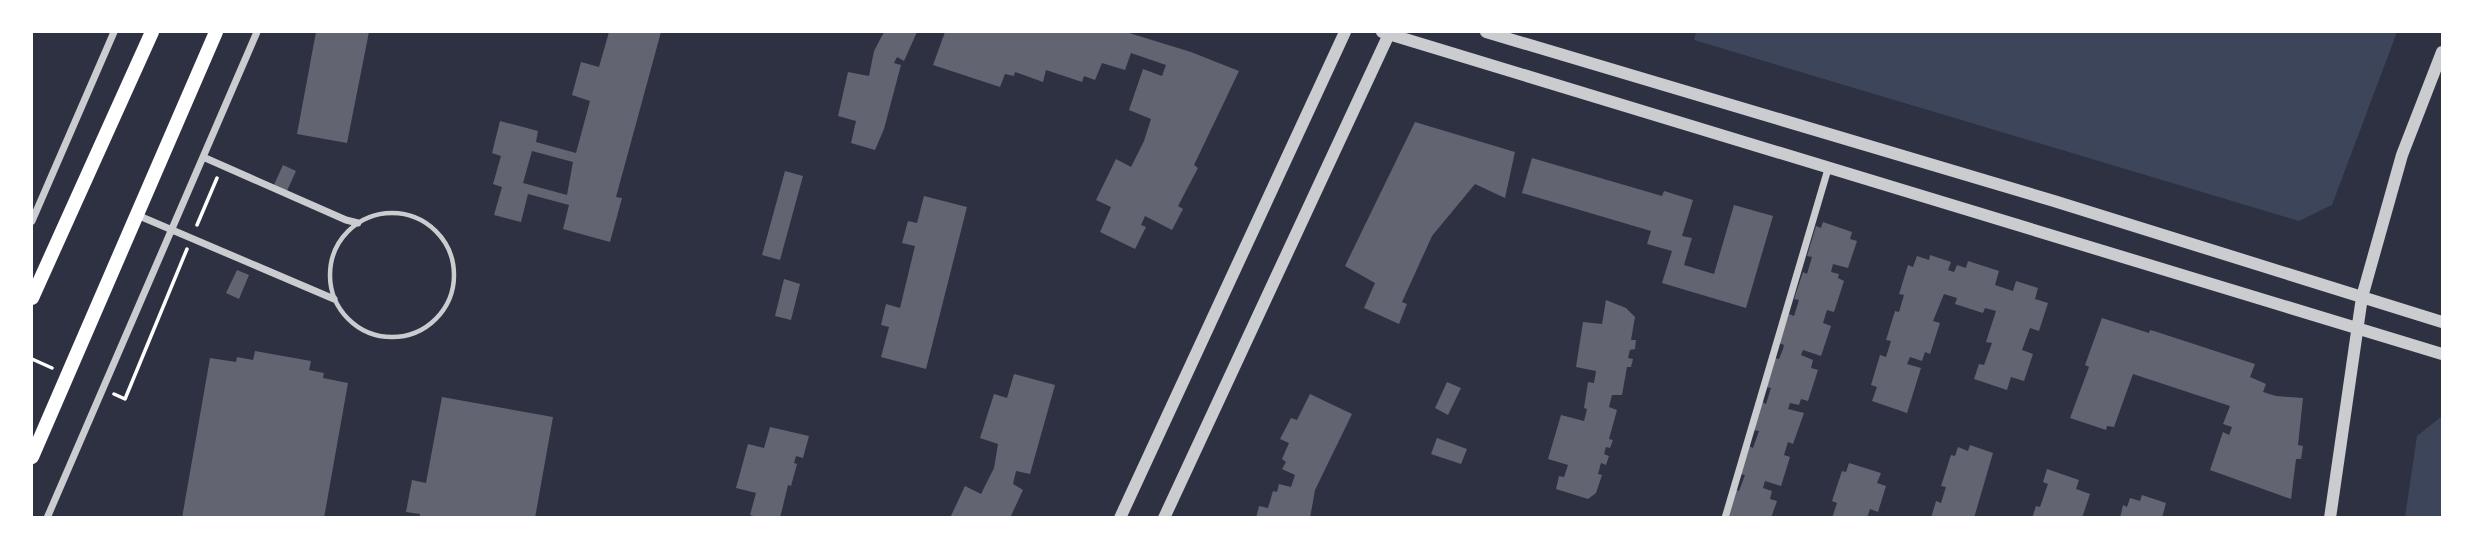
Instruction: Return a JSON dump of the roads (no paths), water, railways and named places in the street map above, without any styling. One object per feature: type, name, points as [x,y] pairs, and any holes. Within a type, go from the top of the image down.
[{"type":"main road","points":[[32,298],[152,32]]},
{"type":"main road","points":[[32,457],[216,32]]},
{"type":"street","points":[[32,221],[114,32]]},
{"type":"street","points":[[47,517],[257,32]]},
{"type":"street","points":[[1120,517],[1345,32]]},
{"type":"street","points":[[1164,517],[1387,32],[1828,169],[2442,354]]},
{"type":"street","points":[[1486,32],[2028,193],[2442,322]]},
{"type":"street","points":[[2330,517],[2362,297],[2402,155],[2442,51]]},
{"type":"street","points":[[203,156],[358,223]]},
{"type":"street","points":[[1725,517],[1828,169]]},
{"type":"street","points":[[136,215],[334,299]]},
{"type":"lane","points":[[396,212],[415,216],[432,226],[445,241],[453,259],[455,279],[451,298],[441,315],[424,330],[404,337],[383,338],[362,331],[345,318],[334,299],[329,278],[332,257],[342,237],[358,223],[376,215],[396,212]]}]
